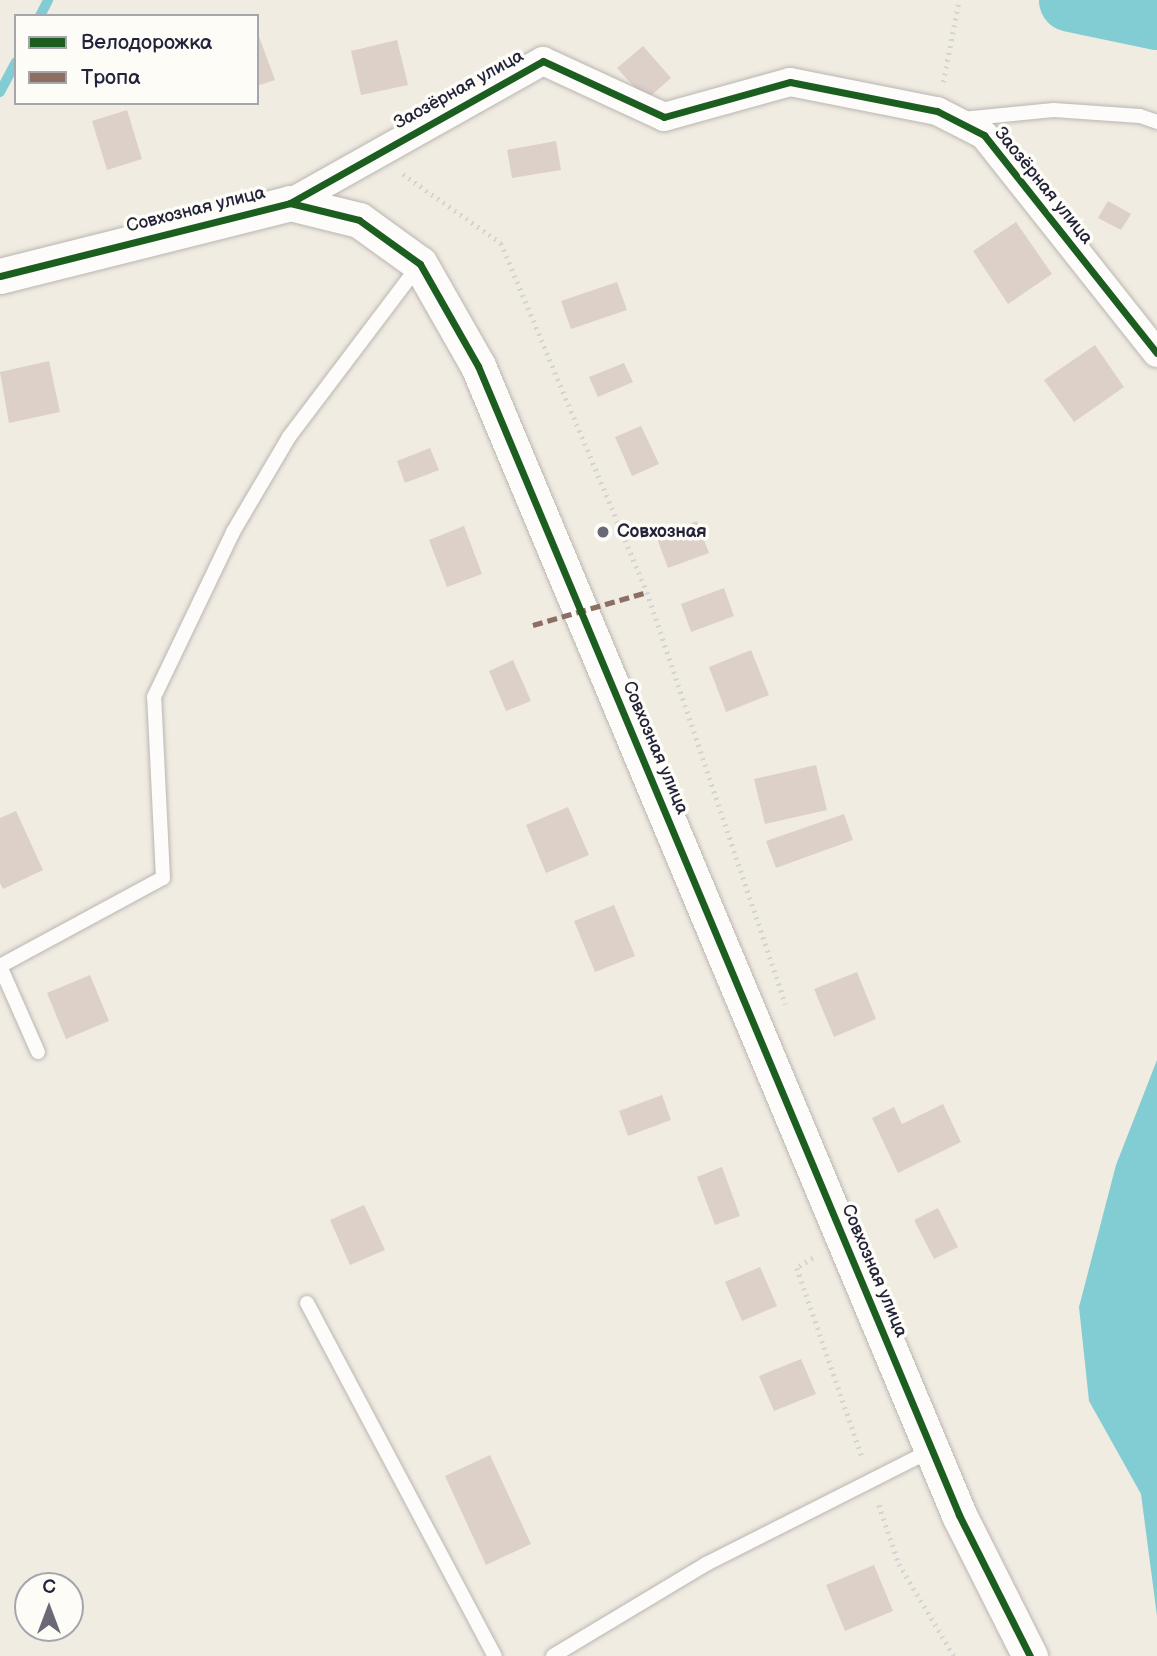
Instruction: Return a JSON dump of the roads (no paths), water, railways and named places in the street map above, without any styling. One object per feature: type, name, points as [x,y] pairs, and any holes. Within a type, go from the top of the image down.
[{"type":"street","name":"Заозёрная улица","points":[[290,203],[544,61],[664,117],[790,82],[937,111],[985,135],[1157,353]]},
{"type":"street","name":"Совхозная улица","points":[[0,276],[290,203],[359,220],[420,264],[478,366],[959,1515],[1030,1656]]},
{"type":"lane","points":[[953,120],[1054,110],[1140,116],[1157,122]]},
{"type":"lane","points":[[38,1052],[0,966],[163,878],[154,697],[233,532],[289,437],[420,264]]},
{"type":"lane","points":[[307,1303],[495,1656]]},
{"type":"lane","points":[[552,1656],[706,1564],[932,1450]]},
{"type":"water","points":[[1157,1060],[1157,1616],[1141,1494],[1089,1401],[1079,1307],[1116,1165]]},
{"type":"waterway","points":[[41,14],[48,0]]},
{"type":"waterway","points":[[1070,0],[1157,18]]},
{"type":"waterway","points":[[0,92],[14,66]]},
{"type":"place","name":"Совхозная","points":[[603,532]]}]
